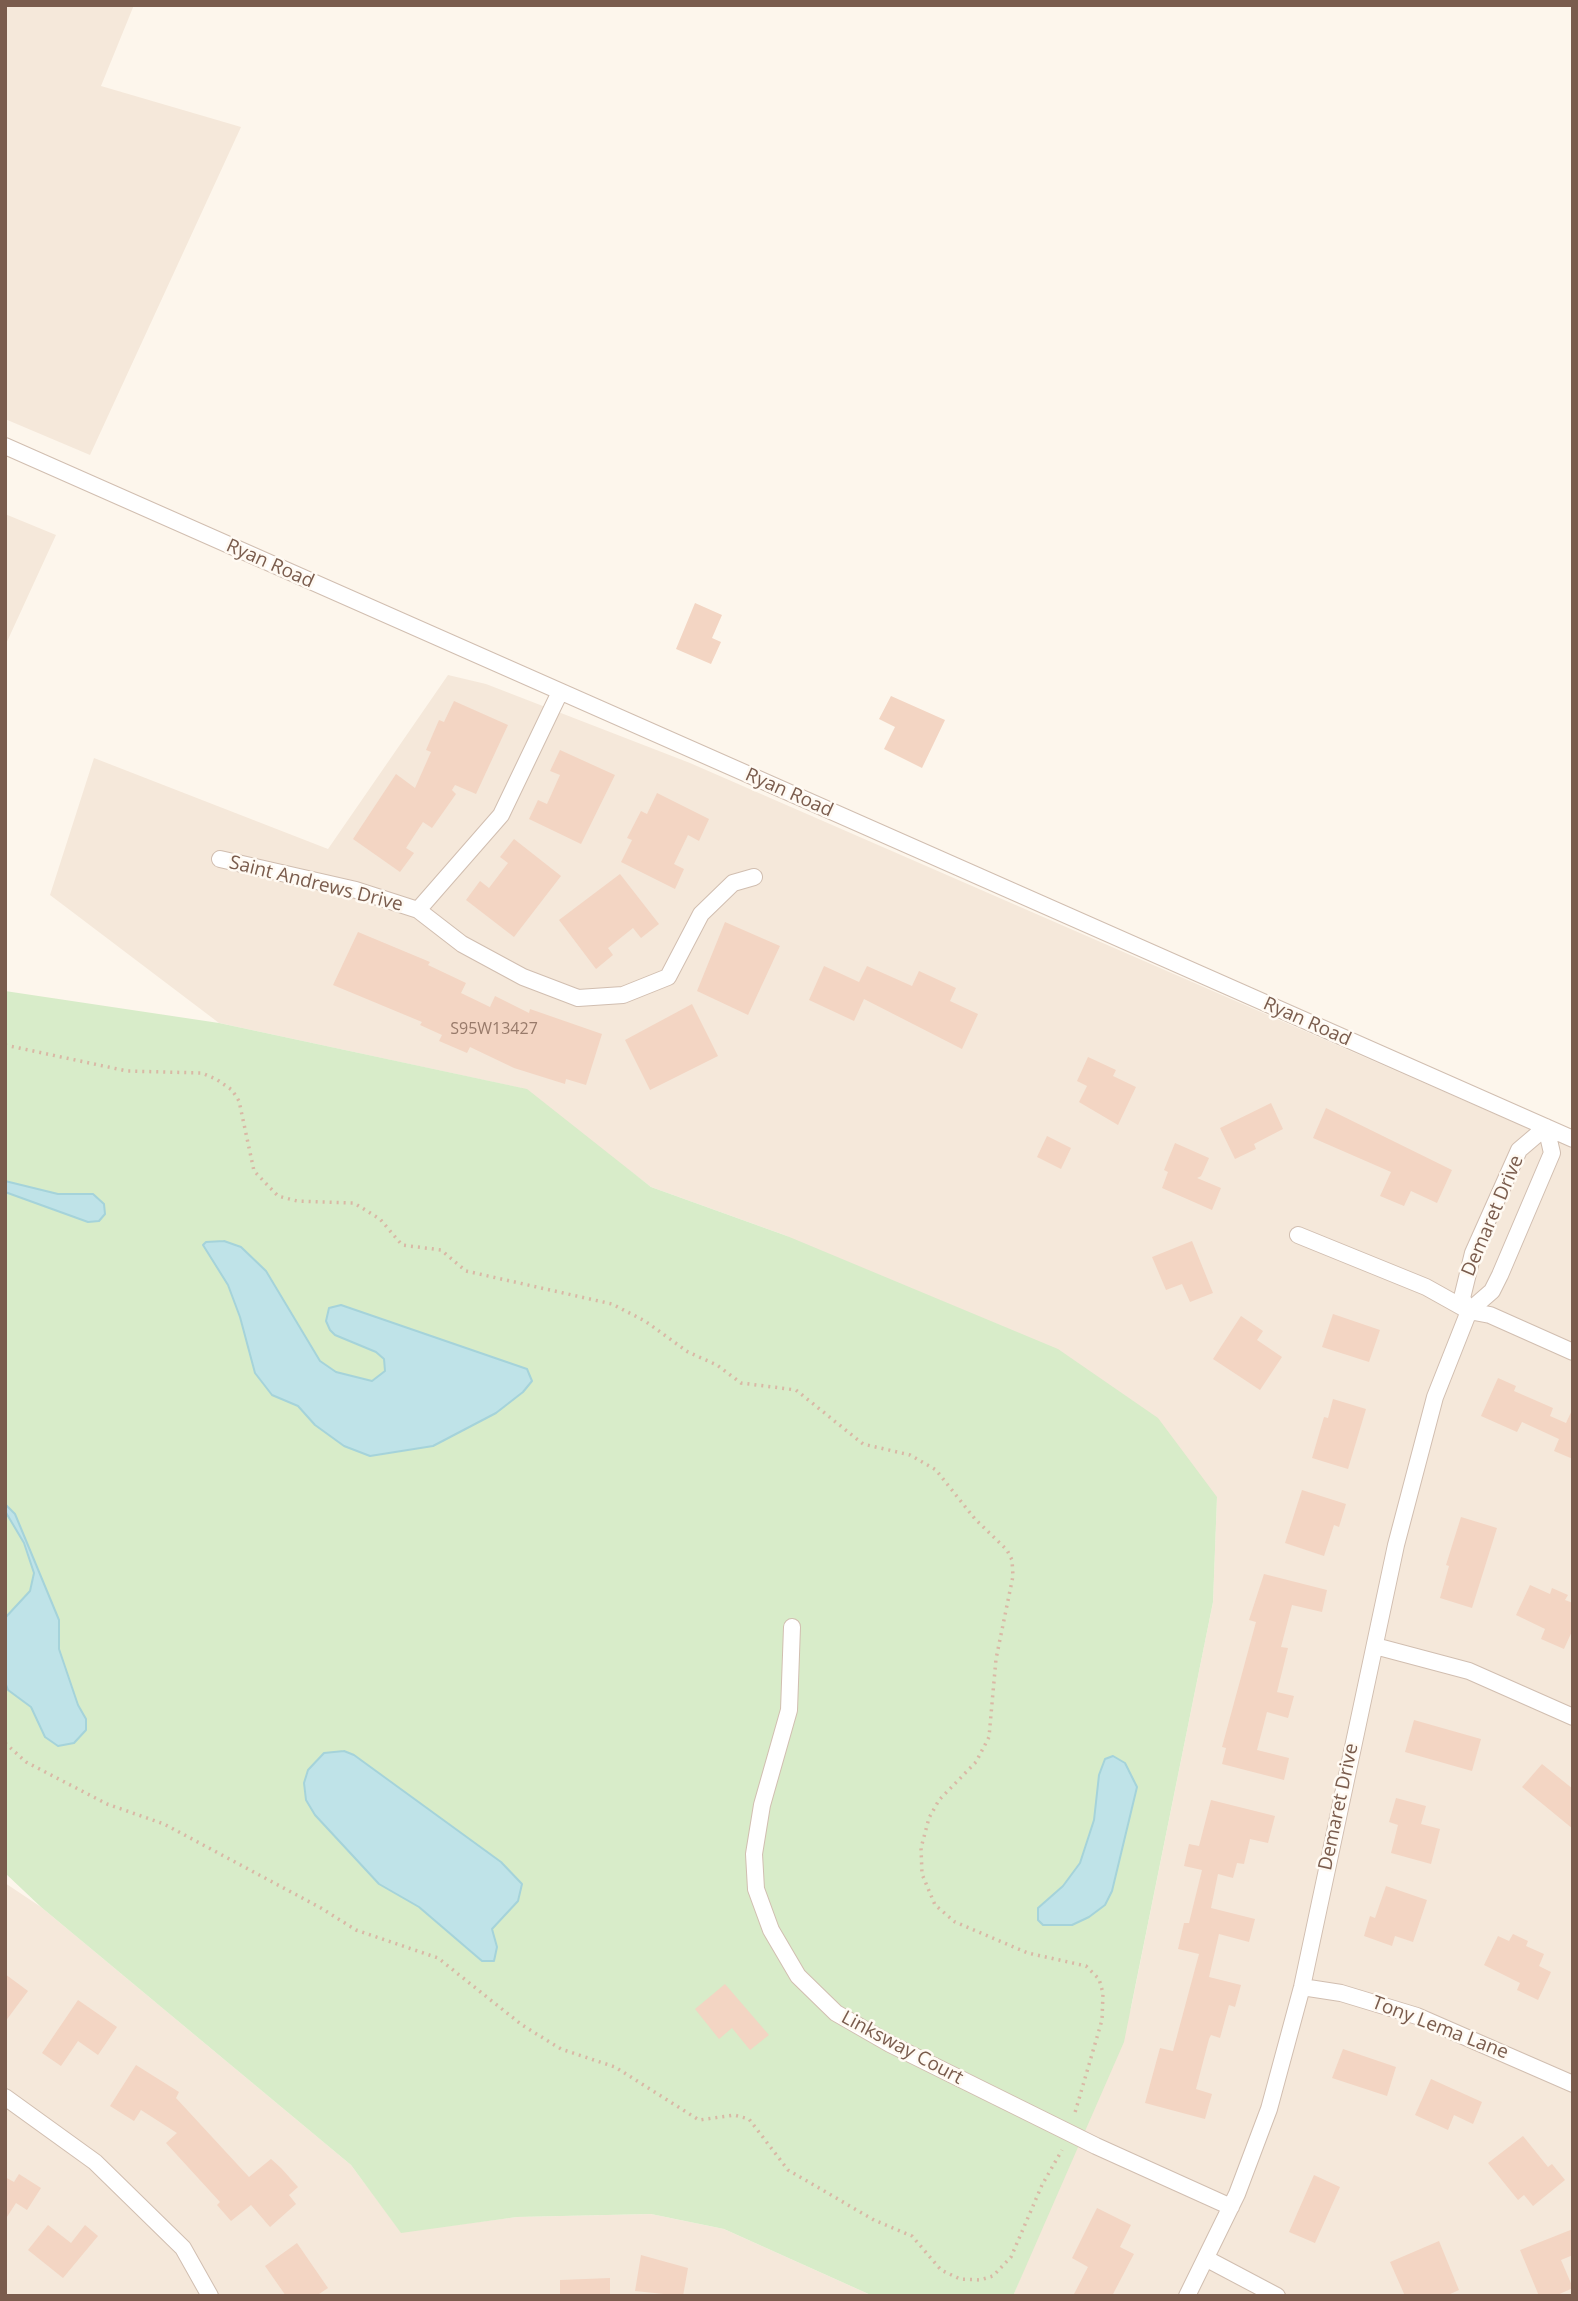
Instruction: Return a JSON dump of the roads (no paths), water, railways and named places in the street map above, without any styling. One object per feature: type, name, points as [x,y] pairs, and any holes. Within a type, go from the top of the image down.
[{"type":"street","name":"Ryan Road","points":[[5,446],[1573,1139]]},
{"type":"street","points":[[418,910],[501,815],[560,692]]},
{"type":"street","name":"Saint Andrews Drive","points":[[220,859],[356,890],[418,910],[462,944],[523,977],[578,998],[623,995],[668,977],[701,914],[733,883],[754,877]]},
{"type":"street","name":"Demaret Drive","points":[[1187,2296],[1231,2207],[1269,2109],[1302,1987],[1414,1467],[1435,1397],[1469,1311],[1492,1291],[1552,1153],[1546,1127],[1519,1150],[1473,1253],[1462,1298],[1469,1311]]},
{"type":"street","points":[[1298,1235],[1426,1287],[1469,1311],[1490,1315],[1573,1352]]},
{"type":"street","name":"Linksway Court","points":[[792,1626],[789,1710],[762,1805],[754,1854],[756,1889],[771,1930],[798,1976],[836,2013],[890,2044],[1069,2133],[1231,2207]]},
{"type":"street","points":[[1375,1646],[1469,1671],[1573,1717]]},
{"type":"street","name":"Tony Lema Lane","points":[[1302,1987],[1341,1993],[1417,2016],[1573,2084]]},
{"type":"street","points":[[5,2097],[95,2162],[183,2248],[210,2296]]},
{"type":"street","points":[[1207,2259],[1277,2296]]},
{"type":"water","points":[[5,1181],[58,1194],[93,1194],[104,1204],[105,1214],[99,1221],[88,1222],[5,1192]]},
{"type":"water","points":[[224,1241],[241,1247],[266,1271],[320,1361],[336,1372],[372,1381],[385,1371],[384,1359],[376,1352],[335,1335],[330,1330],[326,1321],[329,1308],[341,1305],[527,1369],[532,1381],[523,1392],[496,1413],[433,1446],[370,1456],[344,1446],[315,1425],[298,1406],[272,1395],[255,1373],[228,1285],[203,1245],[206,1242]]},
{"type":"water","points":[[5,1504],[15,1514],[59,1620],[59,1649],[78,1705],[86,1719],[86,1730],[74,1743],[58,1746],[45,1737],[31,1707],[8,1690],[5,1682],[5,1618],[30,1591],[34,1573],[24,1543],[5,1511]]},
{"type":"water","points":[[344,1751],[354,1755],[501,1862],[522,1884],[518,1901],[492,1929],[497,1947],[494,1961],[482,1961],[419,1907],[379,1884],[315,1815],[306,1800],[304,1783],[308,1770],[324,1753]]},
{"type":"water","points":[[1113,1756],[1125,1763],[1137,1787],[1112,1891],[1105,1905],[1089,1917],[1072,1925],[1043,1925],[1038,1920],[1038,1908],[1063,1886],[1080,1863],[1094,1820],[1099,1775],[1105,1759]]}]
